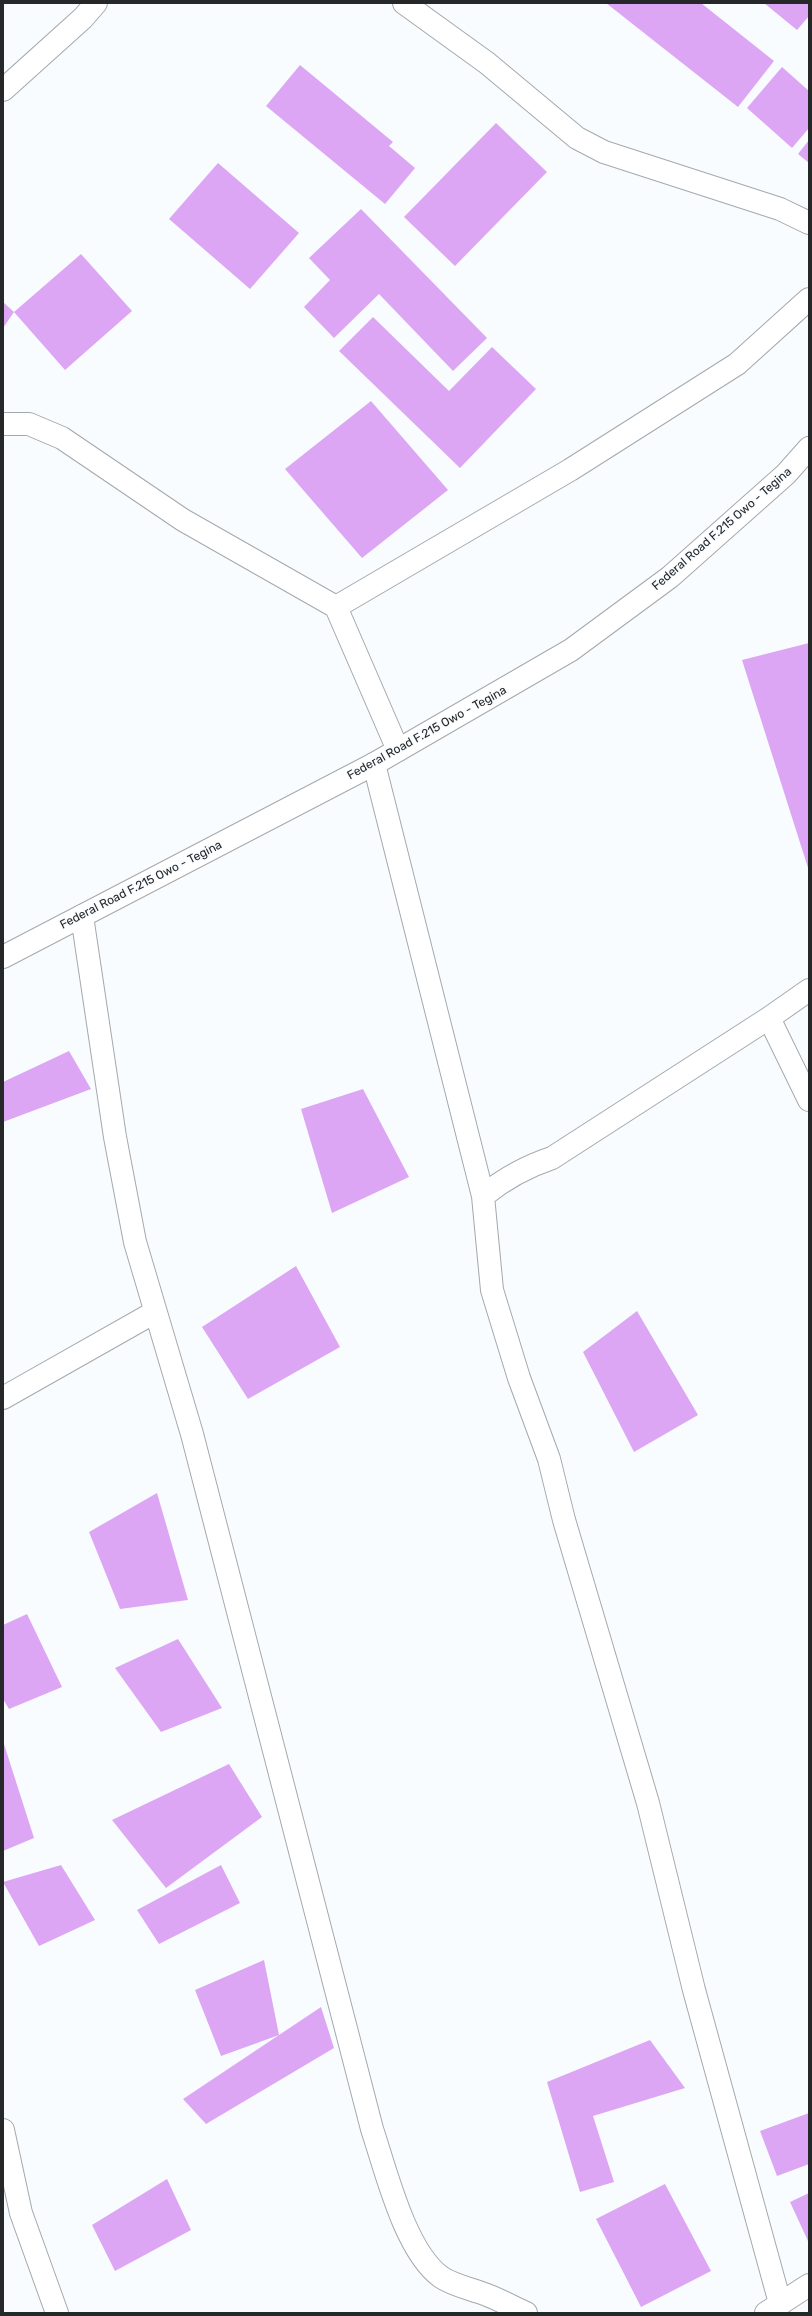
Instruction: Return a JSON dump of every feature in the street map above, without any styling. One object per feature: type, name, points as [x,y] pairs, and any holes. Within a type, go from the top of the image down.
[{"type":"street","points":[[3,90],[83,18],[96,3]]},
{"type":"street","points":[[404,3],[486,63],[577,138],[604,152],[780,209],[809,223]]},
{"type":"street","points":[[336,606],[570,470],[737,364],[809,299]]},
{"type":"street","points":[[3,424],[29,424],[62,438],[183,520],[336,606],[398,750]]},
{"type":"street","name":"Federal Road F.215 Owo - Tegina","points":[[3,957],[374,764],[571,650],[670,577],[786,474],[809,448]]},
{"type":"street","points":[[374,764],[483,1196],[492,1290],[519,1378],[548,1459],[564,1520],[648,1803],[773,2308],[809,2285]]},
{"type":"street","points":[[82,916],[115,1137],[135,1242],[192,1434],[372,2129],[399,2209],[412,2240],[427,2265],[443,2278],[489,2296],[526,2313]]},
{"type":"street","points":[[483,1196],[503,1180],[520,1170],[552,1158],[769,1018],[809,990]]},
{"type":"street","points":[[769,1018],[809,1100]]},
{"type":"street","points":[[3,1398],[155,1312]]},
{"type":"street","points":[[3,2130],[20,2213],[57,2313]]},
{"type":"building","points":[[606,3],[701,3],[774,61],[738,107]]},
{"type":"building","points":[[764,3],[809,3],[809,16],[797,30]]},
{"type":"building","points":[[300,65],[393,142],[389,146],[415,168],[385,204],[266,106]]},
{"type":"building","points":[[782,67],[809,91],[809,128],[792,148],[747,108]]},
{"type":"building","points":[[496,123],[547,172],[455,266],[404,217]]},
{"type":"building","points":[[809,140],[809,163],[798,154]]},
{"type":"building","points":[[218,163],[299,233],[250,289],[169,219]]},
{"type":"building","points":[[361,209],[487,338],[453,371],[379,294],[334,338],[304,307],[330,280],[309,258]]},
{"type":"building","points":[[81,254],[132,311],[65,370],[14,312]]},
{"type":"building","points":[[3,302],[14,312],[3,328]]},
{"type":"building","points":[[373,317],[449,391],[492,347],[536,389],[460,468],[339,351]]},
{"type":"building","points":[[371,401],[448,490],[362,558],[285,469]]},
{"type":"building","points":[[809,643],[809,871],[742,660]]},
{"type":"building","points":[[69,1051],[91,1089],[3,1122],[3,1082]]},
{"type":"building","points":[[363,1089],[409,1177],[332,1213],[301,1109]]},
{"type":"building","points":[[296,1266],[340,1347],[248,1399],[202,1327]]},
{"type":"building","points":[[637,1311],[698,1415],[634,1452],[583,1352]]},
{"type":"building","points":[[157,1493],[188,1600],[120,1609],[89,1532]]},
{"type":"building","points":[[27,1614],[62,1687],[9,1709],[3,1699],[3,1625]]},
{"type":"building","points":[[178,1639],[222,1708],[161,1732],[115,1668]]},
{"type":"building","points":[[3,1741],[34,1838],[3,1851]]},
{"type":"building","points":[[229,1764],[262,1817],[166,1888],[112,1820]]},
{"type":"building","points":[[61,1865],[95,1920],[39,1946],[3,1882]]},
{"type":"building","points":[[221,1865],[240,1903],[159,1944],[137,1910]]},
{"type":"building","points":[[264,1960],[279,2035],[221,2056],[195,1990]]},
{"type":"building","points":[[321,2007],[334,2048],[206,2124],[183,2099]]},
{"type":"building","points":[[650,2040],[685,2088],[593,2116],[614,2182],[580,2192],[547,2082]]},
{"type":"building","points":[[809,2113],[809,2164],[777,2176],[760,2131]]},
{"type":"building","points":[[167,2179],[191,2230],[115,2271],[92,2225]]},
{"type":"building","points":[[665,2184],[711,2271],[641,2307],[596,2219]]},
{"type":"building","points":[[809,2193],[809,2241],[808,2241],[790,2202]]}]
